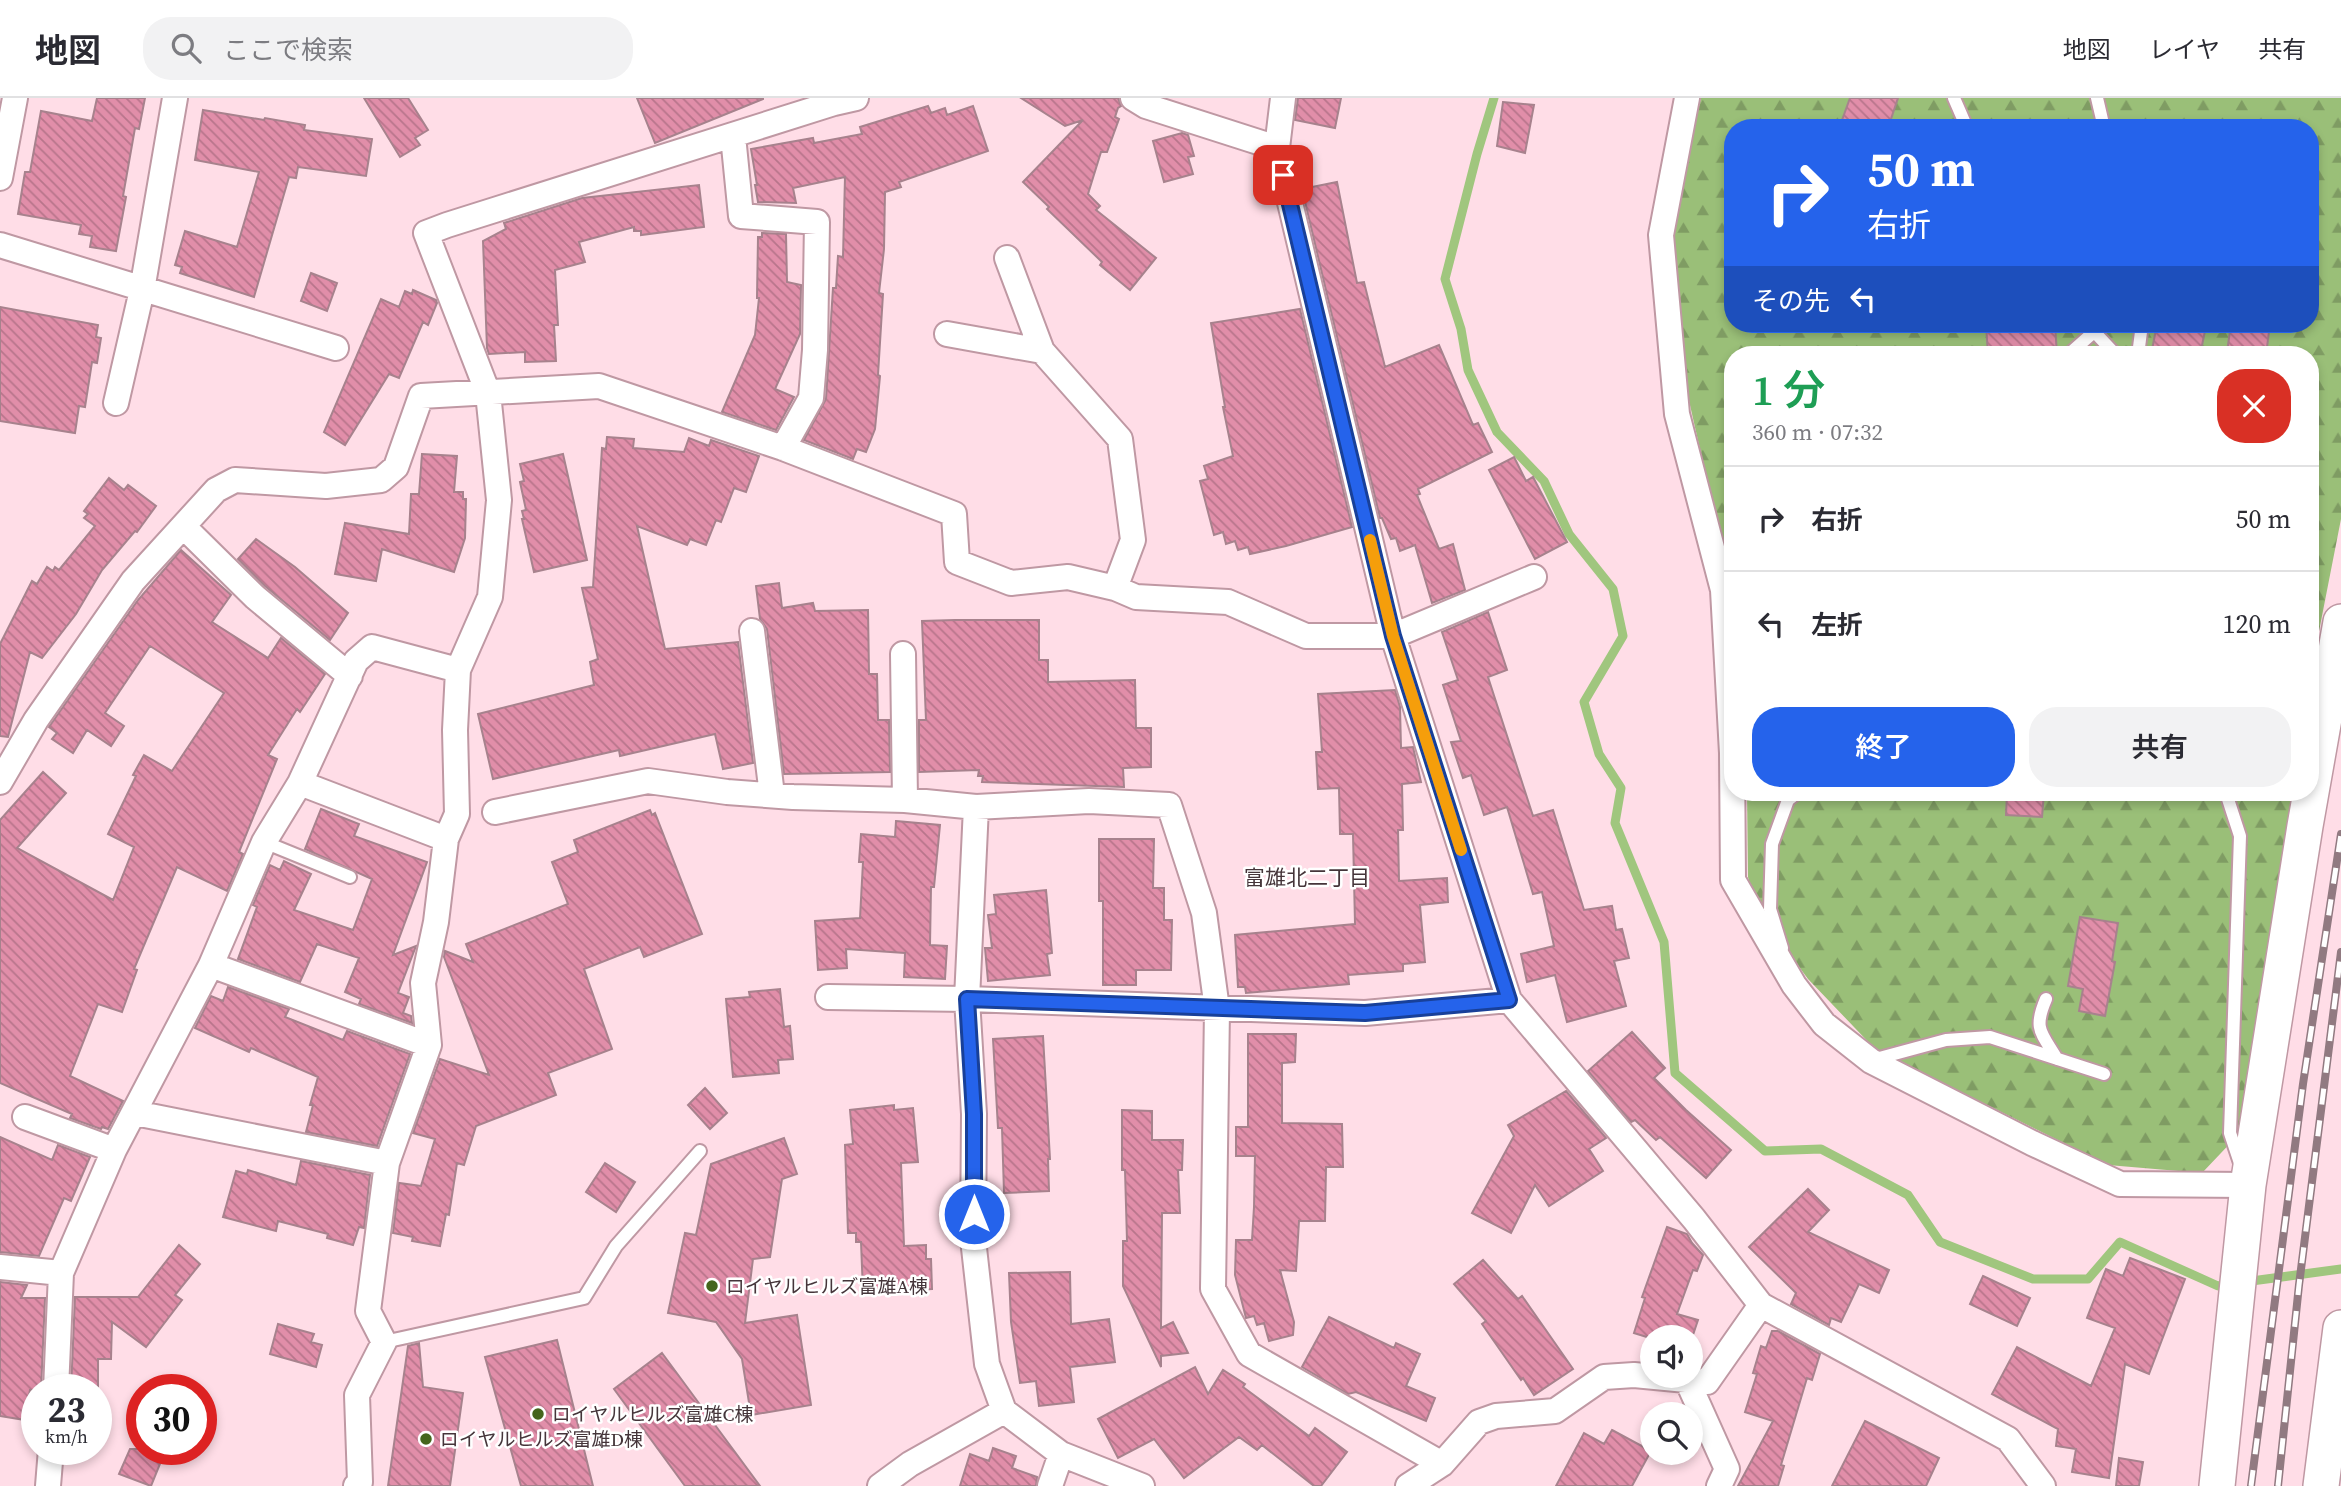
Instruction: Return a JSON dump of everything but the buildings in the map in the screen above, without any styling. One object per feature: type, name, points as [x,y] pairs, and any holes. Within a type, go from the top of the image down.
[{"type":"street","points":[[0,178],[15,98]]},
{"type":"street","points":[[116,403],[142,290],[175,98]]},
{"type":"street","points":[[356,1486],[360,1482],[356,1395],[384,1342],[368,1311],[387,1163],[429,1045],[423,983],[436,922],[446,839],[457,814],[455,730],[458,670],[490,597],[499,500],[488,393],[426,233],[856,98]]},
{"type":"street","points":[[1133,98],[1146,106],[1277,148]]},
{"type":"street","points":[[1283,98],[1277,148],[1393,636],[1509,1000],[1694,1219],[1761,1305],[2008,1438],[2043,1486]]},
{"type":"street","points":[[1687,98],[1661,235],[1676,414],[1723,590],[1724,608]]},
{"type":"street","points":[[733,136],[741,216],[817,222],[815,350],[811,398],[783,447]]},
{"type":"street","points":[[0,245],[335,348]]},
{"type":"street","points":[[1007,258],[1042,351],[1121,439],[1133,540],[1115,588]]},
{"type":"street","points":[[947,334],[1042,351]]},
{"type":"street","points":[[0,782],[36,720],[133,581],[216,490],[235,480],[326,486],[381,480],[396,467],[421,396],[599,386],[783,447],[954,514],[957,562],[1012,583],[1068,577],[1115,588],[1136,597],[1228,601],[1306,636],[1393,636],[1534,577]]},
{"type":"street","points":[[184,527],[255,597],[350,676]]},
{"type":"street","points":[[2319,747],[2341,622]]},
{"type":"street","points":[[752,631],[772,795]]},
{"type":"street","points":[[57,1374],[61,1273],[114,1150],[211,965],[264,842],[300,783],[356,661],[372,647],[458,670]]},
{"type":"street","points":[[903,654],[905,800]]},
{"type":"street","points":[[495,812],[648,781],[727,792],[905,800],[976,807],[1089,801],[1169,806],[1204,913],[1217,1009],[1213,1289],[1249,1354],[1441,1464]]},
{"type":"street","points":[[300,783],[446,839]]},
{"type":"street","points":[[1732,801],[1733,880],[1794,985],[1824,1024],[1871,1060],[2032,1143],[2120,1184],[2248,1185]]},
{"type":"street","points":[[2217,1486],[2248,1185],[2309,801]]},
{"type":"street","points":[[976,807],[967,999],[974,1114],[973,1239],[987,1364],[1004,1411],[1061,1454],[1142,1486]]},
{"type":"street","points":[[211,965],[429,1045]]},
{"type":"street","points":[[828,997],[967,999],[1365,1013],[1509,1000]]},
{"type":"street","points":[[135,1113],[387,1163]]},
{"type":"street","points":[[25,1117],[114,1150]]},
{"type":"street","points":[[0,1268],[61,1273]]},
{"type":"street","points":[[1703,1382],[1707,1382],[1761,1305]]},
{"type":"street","points":[[2321,1486],[2341,1328]]},
{"type":"street","points":[[1408,1486],[1441,1464],[1479,1422],[1496,1416],[1555,1411],[1604,1377],[1640,1376]]},
{"type":"street","points":[[1691,1388],[1727,1469],[1719,1486]]},
{"type":"street","points":[[880,1486],[910,1464],[1004,1411]]},
{"type":"street","points":[[1051,1486],[1061,1454]]},
{"type":"street","points":[[48,1486],[50,1465]]},
{"type":"lane","points":[[1954,98],[1963,119]]},
{"type":"lane","points":[[2097,98],[2102,119]]},
{"type":"lane","points":[[2096,333],[2108,346]]},
{"type":"lane","points":[[1788,801],[1772,844],[1770,909],[1794,985]]},
{"type":"lane","points":[[2229,801],[2240,836],[2230,1133],[2248,1185]]},
{"type":"lane","points":[[264,842],[350,877]]},
{"type":"lane","points":[[2046,999],[2038,1018],[2040,1031],[2057,1059]]},
{"type":"lane","points":[[1871,1060],[1946,1041],[1990,1037],[2104,1074]]},
{"type":"lane","points":[[384,1342],[584,1298],[616,1246],[700,1151]]},
{"type":"green space","points":[[1701,98],[2341,98],[2341,519],[2319,631],[2319,346],[1724,346],[1724,555],[1675,339],[1669,256],[1678,194]]},
{"type":"green space","points":[[1747,801],[2291,801],[2239,1134],[2202,1173],[2108,1165],[1876,1050],[1808,979],[1756,908],[1748,877]]},
{"type":"waterway","points":[[1494,98],[1445,279],[1461,329],[1468,370],[1497,432],[1544,481],[1569,534],[1613,589],[1623,636],[1584,702],[1599,754],[1621,788],[1615,823],[1664,942],[1675,1073],[1765,1151],[1821,1149],[1908,1195],[1940,1242],[2033,1279],[2088,1279],[2120,1242],[2218,1286],[2230,1284]]},
{"type":"waterway","points":[[2244,1282],[2341,1269]]},
{"type":"railway","points":[[2251,1486],[2303,1084],[2341,834]]},
{"type":"railway","points":[[2278,1486],[2299,1285],[2341,952]]},
{"type":"slow traffic","points":[[1370,540],[1393,636],[1461,850]]},
{"type":"place","name":"ロイヤルヒルズ富雄A棟","points":[[712,1286]]},
{"type":"place","name":"ロイヤルヒルズ富雄C棟","points":[[538,1414]]},
{"type":"place","name":"ロイヤルヒルズ富雄D棟","points":[[426,1439]]},
{"type":"district","name":"富雄北二丁目","points":[[1307,877]]},
{"type":"route","points":[[974,1214],[974,1114],[967,999],[1365,1013],[1509,1000],[1393,636],[1283,175]]}]
